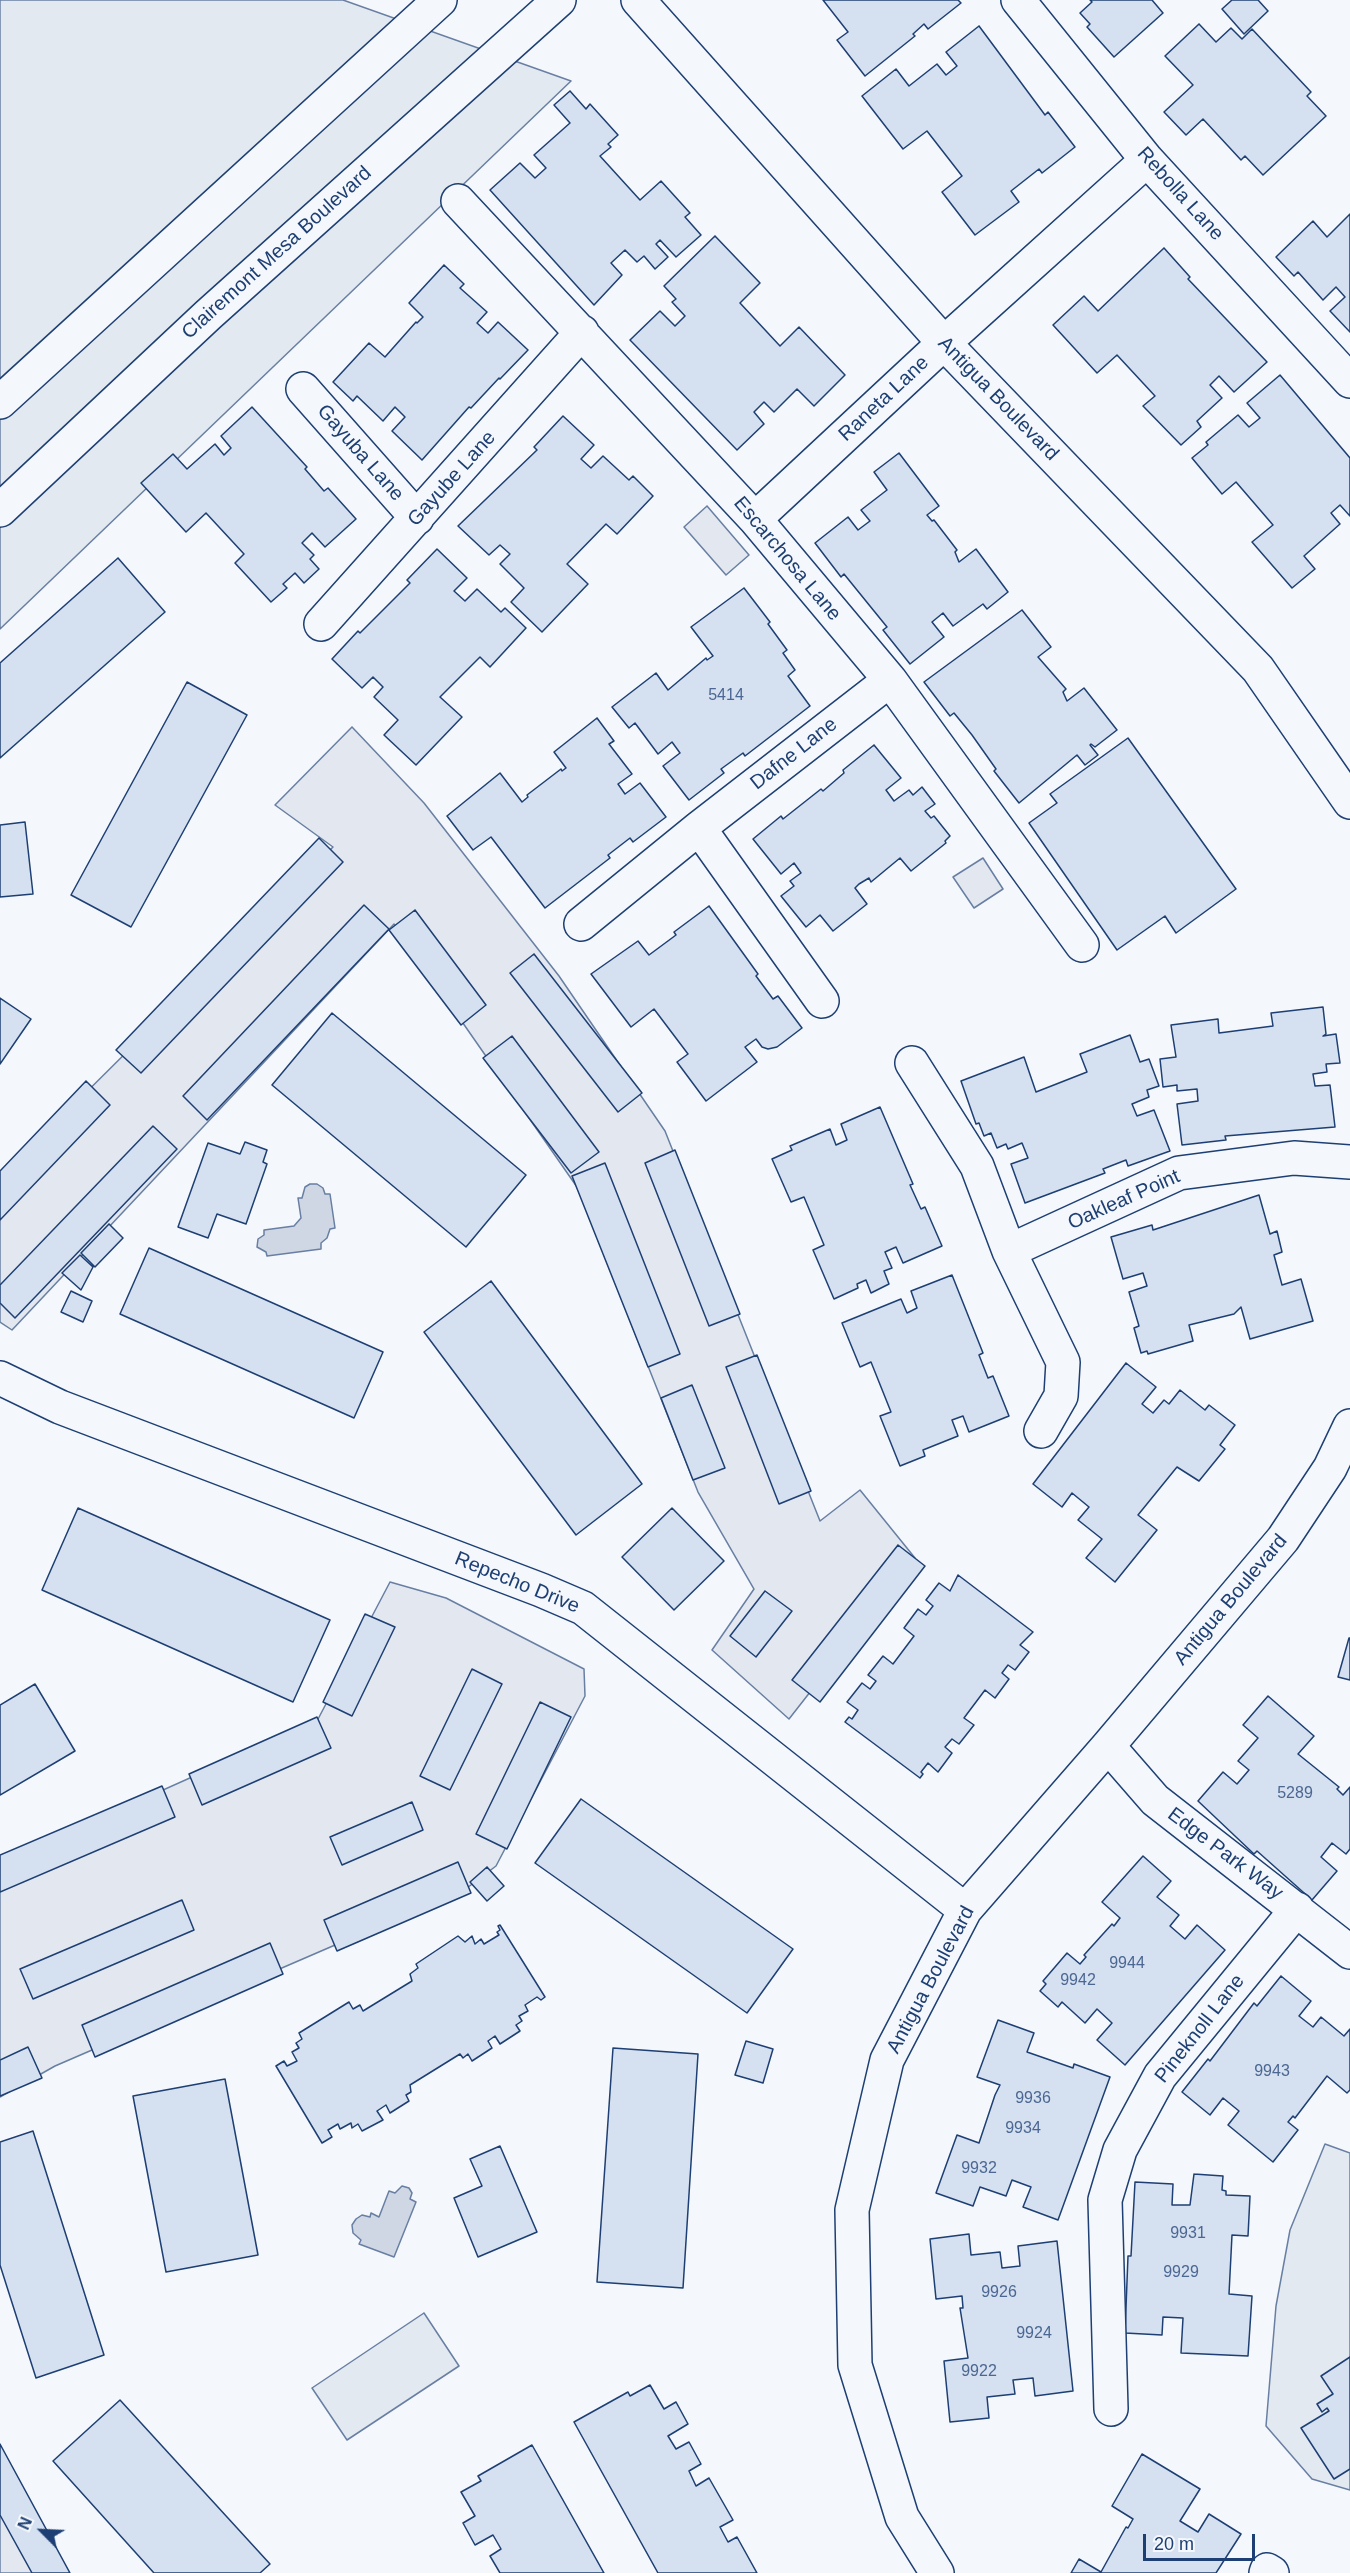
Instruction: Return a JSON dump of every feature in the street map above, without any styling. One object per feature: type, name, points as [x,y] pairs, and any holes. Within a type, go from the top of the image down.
[{"type":"street","points":[[0,402],[440,0]]},
{"type":"street","name":"Clairemont Mesa Boulevard","points":[[0,510],[208,315],[559,0]]},
{"type":"street","name":"Antigua Boulevard","points":[[638,0],[944,343],[1258,669],[1350,802]]},
{"type":"street","name":"Rebolla Lane","points":[[1018,0],[1147,160],[1350,381]]},
{"type":"street","name":"Raneta Lane","points":[[755,519],[944,343],[1147,160]]},
{"type":"street","name":"Escarchosa Lane","points":[[458,201],[755,519],[890,680],[1082,945]]},
{"type":"street","name":"Gayube Lane","points":[[321,624],[582,332]]},
{"type":"street","name":"Gayuba Lane","points":[[303,389],[417,518]]},
{"type":"street","name":"Dafne Lane","points":[[581,924],[699,828],[890,680]]},
{"type":"street","points":[[699,828],[822,1001]]},
{"type":"street","points":[[912,1063],[977,1166],[1010,1251],[1063,1362],[1061,1396],[1041,1431]]},
{"type":"street","name":"Oakleaf Point","points":[[1010,1251],[1179,1173],[1294,1158],[1350,1162]]},
{"type":"street","name":"Repecho Drive","points":[[0,1378],[60,1407],[583,1608],[965,1910]]},
{"type":"street","name":"Antigua Boulevard","points":[[937,2573],[902,2517],[855,2365],[852,2210],[887,2060],[965,1910],[1340,1475],[1350,1426]]},
{"type":"street","name":"Edge Park Way","points":[[1108,1746],[1155,1800],[1350,1952]]},
{"type":"street","name":"Pineknoll Lane","points":[[1111,2409],[1105,2200],[1120,2150],[1160,2076],[1297,1909]]},
{"type":"shaded area","points":[[0,0],[343,0],[571,81],[0,629]]},
{"type":"shaded area","points":[[707,506],[749,555],[726,575],[684,527]]},
{"type":"shaded area","points":[[352,727],[424,803],[559,976],[665,1131],[820,1521],[860,1490],[915,1558],[789,1719],[712,1650],[754,1589],[698,1492],[577,1187],[394,924],[12,1330],[0,1322],[0,1178],[333,847],[275,805]]},
{"type":"shaded area","points":[[983,858],[1003,889],[974,908],[953,877]]},
{"type":"shaded area","points":[[317,1184],[323,1188],[325,1194],[330,1194],[335,1228],[330,1229],[327,1238],[321,1243],[321,1249],[267,1256],[266,1252],[257,1247],[258,1239],[264,1235],[264,1230],[294,1226],[301,1218],[298,1198],[302,1198],[305,1187]]},
{"type":"shaded area","points":[[390,1582],[446,1598],[584,1669],[585,1696],[496,1866],[467,1888],[55,2066],[0,2097],[0,1863],[317,1721]]},
{"type":"shaded area","points":[[1325,2144],[1350,2153],[1350,2490],[1312,2479],[1266,2426],[1276,2306],[1290,2230]]},
{"type":"shaded area","points":[[402,2186],[409,2188],[412,2193],[410,2199],[416,2202],[394,2257],[359,2244],[361,2240],[353,2233],[352,2225],[356,2219],[362,2215],[370,2217],[371,2213],[379,2217],[389,2191],[395,2193]]},
{"type":"shaded area","points":[[424,2313],[459,2366],[347,2440],[312,2388]]},
{"type":"shaded area","points":[[0,2456],[69,2573],[0,2573]]},
{"type":"building","points":[[823,0],[958,0],[961,3],[928,29],[924,24],[913,34],[915,36],[865,76],[837,40],[848,32]]},
{"type":"building","points":[[1090,0],[1152,0],[1163,13],[1114,57],[1087,27],[1090,24],[1080,13],[1092,2]]},
{"type":"building","points":[[1232,0],[1258,0],[1268,11],[1244,34],[1222,9]]},
{"type":"building","points":[[1199,24],[1216,42],[1231,28],[1242,39],[1252,29],[1311,92],[1307,96],[1326,116],[1263,175],[1245,156],[1241,160],[1203,119],[1186,135],[1164,112],[1193,85],[1165,56]]},
{"type":"building","points":[[979,26],[1045,115],[1048,112],[1075,147],[1042,173],[1039,169],[1011,191],[1019,202],[975,235],[942,192],[962,176],[927,131],[903,149],[862,96],[896,69],[909,86],[937,64],[946,75],[957,66],[946,52]]},
{"type":"building","points":[[570,91],[586,109],[590,104],[618,135],[608,144],[611,147],[600,156],[640,200],[661,181],[690,213],[685,217],[701,235],[676,257],[660,240],[656,244],[668,257],[655,269],[644,256],[637,262],[625,250],[611,263],[622,275],[594,305],[490,190],[520,163],[535,178],[546,168],[534,155],[570,123],[554,105]]},
{"type":"building","points":[[1350,214],[1350,332],[1330,311],[1345,297],[1336,287],[1323,300],[1298,272],[1294,276],[1276,257],[1313,221],[1327,237]]},
{"type":"building","points":[[715,236],[760,283],[740,303],[780,346],[799,327],[845,375],[814,406],[797,389],[774,412],[764,402],[754,412],[764,424],[737,450],[630,340],[660,311],[675,326],[685,316],[672,302],[676,299],[664,286]]},
{"type":"building","points":[[1164,248],[1190,277],[1188,279],[1267,362],[1234,392],[1219,376],[1210,385],[1222,398],[1197,421],[1201,427],[1181,445],[1143,406],[1155,396],[1117,355],[1097,373],[1053,325],[1084,296],[1098,311]]},
{"type":"building","points":[[444,265],[464,284],[460,288],[487,312],[477,323],[488,333],[498,322],[528,350],[471,408],[469,407],[422,460],[392,431],[405,417],[395,407],[383,421],[357,396],[353,401],[333,382],[369,343],[385,357],[423,317],[409,303]]},
{"type":"building","points":[[1280,375],[1350,458],[1350,516],[1340,505],[1331,513],[1340,524],[1304,556],[1315,569],[1292,588],[1252,542],[1273,525],[1236,482],[1222,494],[1192,458],[1208,445],[1206,442],[1238,415],[1249,427],[1260,418],[1247,403]]},
{"type":"building","points":[[252,407],[307,467],[305,469],[324,491],[328,488],[356,519],[325,547],[312,533],[302,543],[314,555],[310,559],[319,569],[304,583],[295,573],[283,584],[287,588],[271,602],[235,563],[244,554],[206,513],[186,532],[141,483],[173,454],[187,469],[215,444],[224,455],[231,448],[221,436]]},
{"type":"building","points":[[563,416],[594,445],[581,459],[591,468],[603,456],[629,480],[633,476],[653,496],[617,534],[606,524],[567,564],[588,584],[542,632],[511,602],[524,588],[500,564],[510,554],[500,545],[489,555],[458,526],[537,450],[534,447]]},
{"type":"building","points":[[899,453],[939,506],[927,515],[932,521],[934,520],[957,550],[955,552],[959,562],[976,549],[1008,592],[987,609],[983,604],[953,626],[943,613],[932,622],[944,637],[910,664],[883,630],[887,627],[844,574],[841,577],[815,543],[848,517],[858,530],[870,521],[861,510],[887,490],[874,472]]},
{"type":"building","points":[[437,549],[467,578],[454,591],[465,601],[477,589],[501,612],[505,608],[526,628],[490,667],[480,657],[440,697],[462,717],[416,765],[384,735],[398,720],[374,697],[383,687],[373,677],[362,688],[332,659],[358,631],[360,633],[410,583],[407,580]]},
{"type":"building","points":[[118,558],[165,612],[0,758],[0,663]]},
{"type":"building","points":[[744,588],[770,622],[768,624],[787,650],[783,653],[795,670],[788,676],[810,706],[745,756],[743,753],[721,769],[724,773],[689,800],[663,766],[680,753],[672,742],[658,754],[635,723],[629,728],[612,707],[656,673],[668,690],[706,658],[707,660],[713,656],[691,627]]},
{"type":"building","points":[[1022,610],[1051,647],[1038,657],[1066,689],[1063,692],[1067,701],[1084,688],[1117,730],[1095,747],[1090,745],[1098,755],[1085,765],[1077,755],[1019,803],[994,771],[996,769],[972,735],[954,713],[950,716],[924,682]]},
{"type":"building","points":[[187,682],[247,715],[131,927],[71,895]]},
{"type":"building","points":[[597,718],[614,741],[609,744],[632,774],[618,784],[625,794],[640,783],[666,817],[633,842],[630,838],[608,855],[610,858],[545,908],[491,837],[473,850],[447,816],[500,773],[522,802],[528,797],[527,795],[561,769],[562,771],[566,768],[554,752]]},
{"type":"building","points":[[1128,738],[1236,889],[1176,933],[1165,916],[1117,950],[1029,823],[1057,803],[1050,794]]},
{"type":"building","points":[[874,745],[901,778],[886,790],[894,801],[909,790],[913,795],[922,787],[935,804],[925,811],[931,818],[934,816],[950,836],[945,841],[946,843],[911,871],[900,858],[871,882],[869,878],[859,884],[855,888],[867,904],[833,931],[820,915],[806,927],[781,896],[794,886],[790,881],[801,873],[794,863],[781,874],[753,839],[781,816],[783,819],[821,789],[823,791],[844,773],[843,770]]},
{"type":"building","points":[[25,822],[33,894],[0,897],[0,825]]},
{"type":"building","points":[[319,838],[343,862],[141,1073],[116,1050]]},
{"type":"building","points":[[364,905],[389,929],[207,1120],[183,1096]]},
{"type":"building","points":[[709,906],[758,974],[756,976],[773,999],[778,996],[802,1028],[777,1047],[768,1049],[762,1047],[756,1039],[745,1047],[757,1062],[706,1101],[677,1062],[688,1054],[654,1009],[631,1027],[591,974],[638,941],[649,955],[676,935],[674,932]]},
{"type":"building","points":[[415,910],[486,1005],[461,1025],[389,930]]},
{"type":"building","points":[[534,954],[642,1093],[618,1112],[510,973]]},
{"type":"building","points":[[0,998],[31,1019],[0,1064]]},
{"type":"building","points":[[1323,1007],[1326,1034],[1323,1036],[1336,1034],[1340,1063],[1326,1064],[1327,1072],[1313,1074],[1315,1086],[1330,1085],[1335,1127],[1225,1136],[1226,1140],[1182,1145],[1177,1104],[1198,1101],[1197,1089],[1177,1091],[1177,1085],[1163,1087],[1160,1059],[1176,1057],[1171,1025],[1218,1019],[1219,1033],[1273,1026],[1271,1013]]},
{"type":"building","points":[[332,1013],[526,1175],[466,1247],[272,1085]]},
{"type":"building","points":[[1130,1035],[1140,1062],[1149,1059],[1159,1086],[1147,1090],[1149,1097],[1132,1104],[1137,1116],[1154,1110],[1170,1151],[1128,1166],[1126,1160],[1103,1169],[1105,1173],[1025,1203],[1011,1164],[1028,1158],[1022,1143],[1008,1149],[1006,1144],[997,1148],[991,1133],[984,1136],[979,1123],[976,1124],[961,1081],[1024,1057],[1036,1092],[1087,1072],[1080,1054]]},
{"type":"building","points":[[512,1036],[599,1152],[571,1173],[483,1058]]},
{"type":"building","points":[[86,1081],[110,1105],[0,1220],[0,1171]]},
{"type":"building","points":[[880,1107],[913,1184],[910,1185],[921,1209],[925,1207],[942,1246],[903,1263],[896,1247],[885,1252],[892,1268],[884,1271],[889,1284],[871,1293],[866,1280],[857,1284],[858,1288],[834,1299],[813,1250],[824,1245],[804,1197],[791,1202],[772,1159],[792,1150],[790,1146],[830,1129],[836,1145],[847,1140],[841,1124]]},
{"type":"building","points":[[153,1126],[177,1149],[15,1318],[0,1303],[0,1285]]},
{"type":"building","points":[[245,1142],[267,1150],[263,1162],[267,1164],[246,1224],[217,1214],[208,1238],[178,1227],[208,1143],[240,1154]]},
{"type":"building","points":[[675,1150],[740,1314],[709,1326],[645,1163]]},
{"type":"building","points":[[605,1163],[680,1354],[648,1367],[572,1176]]},
{"type":"building","points":[[1259,1195],[1270,1234],[1277,1231],[1282,1252],[1274,1255],[1282,1285],[1301,1279],[1313,1321],[1250,1339],[1241,1307],[1234,1314],[1189,1325],[1193,1341],[1148,1354],[1147,1351],[1141,1353],[1134,1328],[1139,1326],[1129,1292],[1147,1286],[1143,1273],[1123,1279],[1111,1237],[1152,1225],[1153,1230]]},
{"type":"building","points":[[109,1224],[123,1238],[95,1267],[81,1253]]},
{"type":"building","points":[[149,1248],[383,1352],[354,1418],[120,1314]]},
{"type":"building","points":[[80,1255],[93,1267],[81,1290],[62,1273]]},
{"type":"building","points":[[952,1275],[983,1353],[979,1355],[988,1378],[993,1376],[1009,1416],[969,1432],[963,1416],[952,1420],[958,1436],[923,1450],[925,1456],[900,1466],[880,1416],[891,1412],[871,1362],[860,1367],[842,1323],[901,1299],[907,1313],[917,1308],[911,1291]]},
{"type":"building","points":[[491,1281],[642,1484],[576,1535],[424,1332]]},
{"type":"building","points":[[71,1291],[92,1301],[83,1322],[61,1312]]},
{"type":"building","points":[[757,1355],[811,1491],[779,1504],[726,1367]]},
{"type":"building","points":[[1126,1363],[1156,1387],[1142,1404],[1153,1413],[1164,1400],[1169,1404],[1180,1390],[1205,1410],[1209,1405],[1235,1425],[1220,1445],[1225,1449],[1199,1481],[1177,1467],[1138,1515],[1157,1530],[1115,1582],[1086,1558],[1102,1539],[1078,1520],[1089,1507],[1072,1493],[1062,1507],[1033,1484]]},
{"type":"building","points":[[692,1385],[725,1468],[693,1480],[661,1398]]},
{"type":"building","points":[[78,1508],[330,1620],[293,1702],[42,1590]]},
{"type":"building","points":[[672,1508],[724,1561],[674,1610],[622,1557]]},
{"type":"building","points":[[898,1545],[925,1566],[820,1702],[792,1680]]},
{"type":"building","points":[[958,1575],[1033,1632],[1020,1645],[1029,1652],[1015,1670],[1008,1665],[1002,1673],[1009,1679],[995,1698],[985,1690],[964,1718],[974,1725],[959,1744],[952,1739],[945,1747],[952,1753],[938,1772],[928,1763],[921,1772],[923,1774],[920,1778],[845,1722],[849,1717],[852,1719],[858,1710],[847,1702],[862,1683],[870,1689],[876,1681],[868,1675],[883,1656],[893,1664],[914,1636],[904,1628],[918,1609],[926,1615],[933,1606],[926,1600],[939,1583],[950,1591]]},
{"type":"building","points":[[765,1591],[792,1611],[756,1657],[730,1636]]},
{"type":"building","points":[[365,1614],[395,1627],[352,1716],[323,1702]]},
{"type":"building","points":[[1350,1638],[1350,1680],[1338,1677]]},
{"type":"building","points":[[472,1669],[502,1684],[450,1790],[420,1776]]},
{"type":"building","points":[[35,1684],[75,1751],[0,1795],[0,1705]]},
{"type":"building","points":[[1268,1696],[1314,1736],[1298,1754],[1339,1787],[1337,1789],[1343,1795],[1350,1787],[1350,1849],[1346,1854],[1332,1843],[1321,1857],[1337,1871],[1312,1900],[1257,1851],[1254,1854],[1198,1801],[1223,1772],[1237,1784],[1249,1770],[1238,1761],[1258,1738],[1243,1725]]},
{"type":"building","points":[[540,1702],[571,1717],[507,1849],[476,1834]]},
{"type":"building","points":[[317,1717],[331,1748],[202,1805],[189,1774]]},
{"type":"building","points":[[162,1786],[175,1817],[0,1892],[0,1855]]},
{"type":"building","points":[[581,1799],[793,1949],[747,2013],[535,1863]]},
{"type":"building","points":[[412,1802],[423,1830],[342,1865],[330,1837]]},
{"type":"building","points":[[1143,1856],[1171,1881],[1157,1897],[1179,1915],[1170,1926],[1185,1939],[1197,1925],[1225,1950],[1125,2065],[1097,2040],[1112,2023],[1097,2009],[1085,2023],[1062,2002],[1058,2007],[1040,1991],[1046,1984],[1043,1981],[1067,1953],[1080,1964],[1086,1957],[1084,1955],[1112,1924],[1114,1926],[1120,1918],[1102,1902]]},
{"type":"building","points":[[458,1862],[471,1893],[337,1951],[324,1920]]},
{"type":"building","points":[[487,1867],[504,1886],[487,1901],[470,1882]]},
{"type":"building","points":[[182,1900],[194,1930],[33,1999],[20,1969]]},
{"type":"building","points":[[500,1925],[545,1997],[541,2000],[537,1997],[525,2005],[528,2011],[519,2016],[522,2021],[516,2025],[520,2031],[500,2044],[495,2036],[488,2041],[492,2048],[472,2061],[468,2054],[463,2058],[460,2054],[410,2085],[411,2092],[406,2095],[409,2101],[390,2113],[386,2105],[377,2111],[383,2120],[362,2131],[358,2124],[352,2128],[351,2123],[340,2129],[338,2124],[328,2130],[332,2137],[322,2143],[276,2066],[284,2061],[287,2066],[297,2061],[292,2052],[299,2048],[296,2043],[302,2039],[299,2033],[349,2002],[353,2009],[360,2005],[363,2011],[412,1981],[410,1974],[418,1968],[416,1964],[458,1936],[465,1942],[472,1936],[475,1944],[481,1939],[484,1944],[499,1935],[497,1932],[500,1930],[498,1926]]},
{"type":"building","points":[[270,1943],[283,1974],[95,2057],[82,2025]]},
{"type":"building","points":[[1281,1976],[1311,2001],[1299,2016],[1313,2027],[1321,2017],[1344,2036],[1350,2029],[1350,2090],[1347,2093],[1327,2076],[1295,2118],[1293,2116],[1288,2122],[1298,2130],[1273,2162],[1228,2125],[1239,2111],[1223,2098],[1210,2115],[1182,2092],[1208,2059],[1210,2061],[1254,2003],[1257,2006]]},
{"type":"building","points":[[998,2020],[1034,2033],[1027,2052],[1073,2068],[1074,2064],[1110,2077],[1058,2220],[1023,2207],[1031,2187],[1012,2180],[1006,2196],[980,2187],[973,2206],[936,2193],[957,2135],[979,2143],[1000,2085],[977,2077]]},
{"type":"building","points":[[746,2041],[773,2049],[763,2083],[735,2075]]},
{"type":"building","points":[[28,2047],[42,2078],[0,2096],[0,2060]]},
{"type":"building","points":[[613,2048],[698,2054],[683,2288],[597,2282]]},
{"type":"building","points":[[225,2079],[258,2255],[166,2272],[133,2096]]},
{"type":"building","points":[[33,2131],[104,2355],[36,2378],[0,2265],[0,2142]]},
{"type":"building","points":[[500,2146],[537,2232],[478,2257],[454,2198],[482,2186],[470,2159]]},
{"type":"building","points":[[1194,2174],[1223,2176],[1222,2190],[1226,2191],[1226,2195],[1250,2196],[1248,2236],[1232,2235],[1229,2294],[1252,2296],[1248,2356],[1181,2353],[1183,2318],[1163,2317],[1162,2335],[1125,2333],[1128,2256],[1131,2256],[1135,2182],[1173,2184],[1172,2205],[1190,2205]]},
{"type":"building","points":[[969,2234],[971,2255],[1000,2252],[1002,2268],[1020,2266],[1018,2246],[1057,2241],[1073,2391],[1035,2396],[1033,2378],[1013,2380],[1015,2394],[987,2397],[989,2418],[950,2422],[944,2361],[968,2358],[960,2308],[963,2308],[962,2296],[936,2299],[930,2239]]},
{"type":"building","points":[[1350,2357],[1350,2469],[1334,2479],[1301,2428],[1329,2411],[1327,2408],[1322,2412],[1317,2404],[1333,2394],[1321,2376]]},
{"type":"building","points":[[650,2385],[664,2409],[676,2402],[688,2424],[668,2436],[676,2449],[689,2442],[701,2464],[689,2471],[696,2486],[709,2478],[733,2520],[720,2527],[728,2542],[737,2537],[757,2573],[658,2573],[574,2422],[628,2392],[630,2396]]},
{"type":"building","points":[[120,2400],[270,2564],[260,2573],[154,2573],[53,2461]]},
{"type":"building","points":[[0,2444],[70,2573],[32,2573],[0,2515]]},
{"type":"building","points":[[532,2445],[604,2573],[500,2573],[490,2556],[501,2549],[493,2535],[475,2545],[463,2523],[475,2516],[461,2492],[481,2481],[478,2476]]},
{"type":"building","points":[[1142,2454],[1200,2489],[1180,2521],[1198,2532],[1209,2514],[1241,2534],[1216,2573],[1071,2573],[1079,2559],[1101,2572],[1126,2527],[1128,2528],[1133,2519],[1112,2506]]}]
